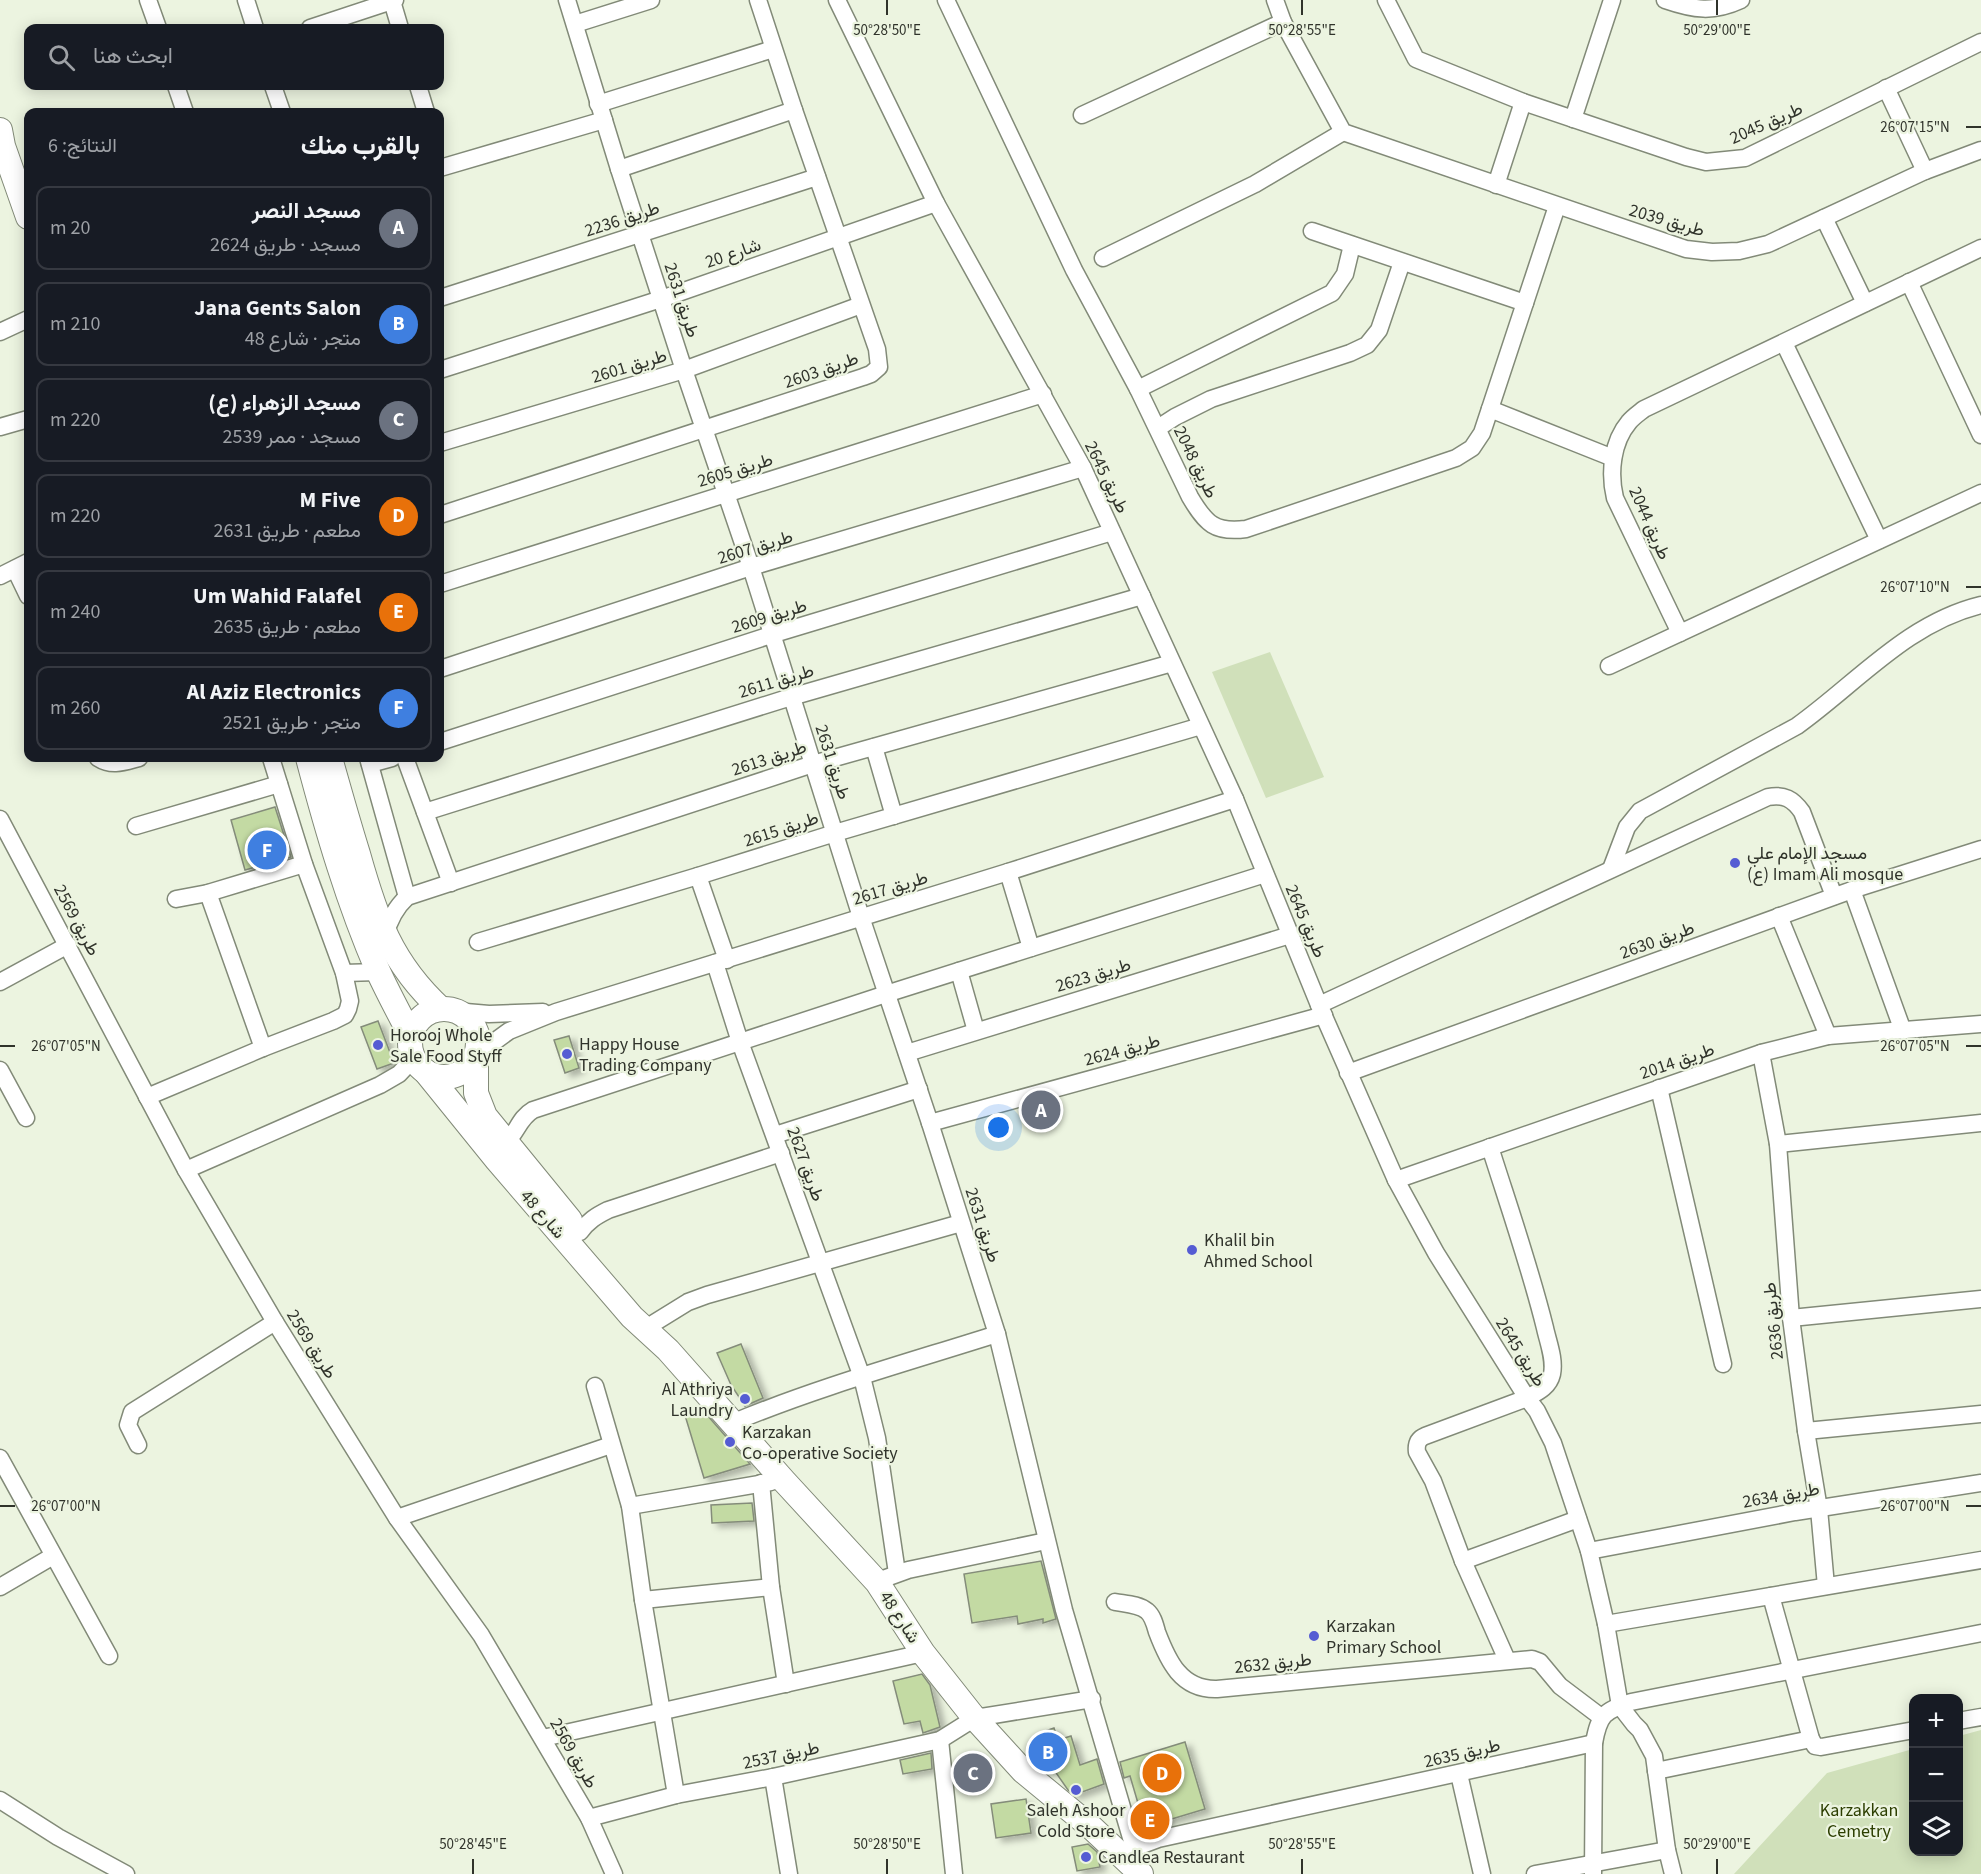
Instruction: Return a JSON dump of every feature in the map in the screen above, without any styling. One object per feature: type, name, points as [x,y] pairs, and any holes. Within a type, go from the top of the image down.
[{"type":"street","points":[[148,0],[157,24]]},
{"type":"street","points":[[246,0],[254,24]]},
{"type":"street","points":[[322,24],[393,0],[399,24]]},
{"type":"street","name":"طريق 2631","points":[[567,0],[619,169],[684,370],[727,493],[861,917],[919,1089],[997,1334],[1046,1541],[1064,1610],[1092,1700],[1129,1852]]},
{"type":"street","points":[[575,24],[651,0]]},
{"type":"street","name":"طريق 2603","points":[[444,514],[871,374],[879,368],[877,349],[758,0]]},
{"type":"street","name":"طريق 2645","points":[[837,0],[936,203],[1083,468],[1235,799],[1348,1073],[1396,1180],[1436,1253],[1527,1398],[1538,1411],[1553,1443],[1589,1551],[1606,1624],[1620,1706]]},
{"type":"street","name":"طريق 2048","points":[[946,0],[1074,270],[1138,389],[1199,512],[1211,526],[1228,531],[1246,529],[1456,458],[1472,447],[1482,433],[1557,206]]},
{"type":"street","points":[[1103,258],[1255,184],[1343,132],[1283,22],[1275,0]]},
{"type":"street","name":"طريق 2045","points":[[1386,0],[1416,59],[1523,102],[1707,162],[1745,158],[1981,42]]},
{"type":"street","points":[[1573,119],[1612,0]]},
{"type":"street","points":[[1665,0],[1689,8],[1709,9],[1727,6],[1741,0]]},
{"type":"street","points":[[1082,115],[1283,22]]},
{"type":"street","points":[[444,163],[601,112],[773,49]]},
{"type":"street","points":[[1886,88],[1925,171]]},
{"type":"street","points":[[180,90],[184,108]]},
{"type":"street","points":[[274,90],[281,108]]},
{"type":"street","points":[[419,90],[425,108]]},
{"type":"street","points":[[1496,185],[1523,102]]},
{"type":"street","points":[[619,169],[794,110]]},
{"type":"street","points":[[0,130],[3,146],[24,206]]},
{"type":"street","name":"طريق 2039","points":[[1343,132],[1686,249],[1712,252],[1739,251],[1768,244],[1925,171],[1981,150]]},
{"type":"street","name":"طريق 2236","points":[[444,297],[817,177]]},
{"type":"street","name":"شارع 20","points":[[444,369],[661,299],[936,203]]},
{"type":"street","points":[[1824,218],[1865,303]]},
{"type":"street","points":[[1312,231],[1525,303]]},
{"type":"street","points":[[1138,389],[1332,293],[1345,274],[1352,245]]},
{"type":"street","name":"طريق 2044","points":[[1680,633],[1615,498],[1611,482],[1613,458],[1619,440],[1629,422],[1644,410],[1981,248]]},
{"type":"street","points":[[1158,428],[1174,417],[1211,399],[1350,353],[1367,345],[1379,330],[1402,262]]},
{"type":"street","points":[[1909,282],[1981,435]]},
{"type":"street","name":"طريق 2601","points":[[444,442],[684,370],[861,305]]},
{"type":"street","points":[[0,332],[24,321]]},
{"type":"street","points":[[1784,343],[1880,540]]},
{"type":"street","name":"طريق 2605","points":[[444,583],[1043,394]]},
{"type":"street","points":[[1490,410],[1613,458]]},
{"type":"street","points":[[0,427],[24,420]]},
{"type":"street","name":"طريق 2607","points":[[444,668],[751,567],[1083,468]]},
{"type":"street","points":[[1609,666],[1981,493]]},
{"type":"street","name":"طريق 2609","points":[[444,741],[771,635],[1112,532]]},
{"type":"street","points":[[14,569],[24,588]]},
{"type":"street","name":"طريق 2611","points":[[425,812],[791,697],[1142,596]]},
{"type":"street","points":[[1611,869],[1627,827],[1640,812],[1797,726],[1869,666],[1926,627],[1958,612],[1981,605]]},
{"type":"street","name":"طريق 2613","points":[[407,897],[813,764],[1172,663]]},
{"type":"street","name":"طريق 2615","points":[[478,942],[835,833],[1201,726]]},
{"type":"street","points":[[874,747],[894,816]]},
{"type":"street","points":[[106,762],[122,762]]},
{"type":"street","points":[[147,1097],[345,1015],[350,1001],[344,973],[304,864],[272,762]]},
{"type":"street","name":"شارع 48","points":[[309,762],[333,848],[355,912],[378,972],[416,1055],[497,1161],[632,1317],[668,1350],[732,1423],[773,1482],[887,1577],[923,1653],[975,1718],[1023,1771],[1129,1852],[1140,1874]]},
{"type":"street","points":[[331,762],[370,899],[385,936],[414,982],[448,1010],[464,1016],[472,1023],[477,1033],[476,1055],[471,1064],[454,1075],[435,1075],[416,1055],[414,1026],[430,1012],[448,1010]]},
{"type":"street","points":[[369,762],[407,897],[398,905],[388,923],[385,936]]},
{"type":"street","points":[[406,762],[451,883]]},
{"type":"street","points":[[136,826],[279,784]]},
{"type":"street","name":"طريق 2624","points":[[930,1123],[1322,1010],[1611,869],[1768,796],[1778,795],[1788,798],[1802,812],[1834,896]]},
{"type":"street","name":"طريق 2617","points":[[476,1055],[509,1031],[556,1012],[1235,799]]},
{"type":"street","name":"طريق 2569","points":[[0,819],[186,1170],[275,1322],[397,1518],[481,1635],[589,1818],[614,1874]]},
{"type":"street","name":"طريق 2630","points":[[1348,1073],[1834,896],[1981,849]]},
{"type":"street","points":[[176,899],[208,893],[304,864]]},
{"type":"street","points":[[1008,872],[1031,948]]},
{"type":"street","points":[[506,1142],[514,1134],[520,1121],[533,1110],[886,994],[1265,874]]},
{"type":"street","name":"طريق 2627","points":[[698,876],[740,1042],[862,1377],[877,1438],[887,1577]]},
{"type":"street","points":[[1852,890],[1903,1031]]},
{"type":"street","points":[[208,893],[263,1048]]},
{"type":"street","points":[[1779,916],[1828,1036]]},
{"type":"street","name":"طريق 2623","points":[[907,1053],[1290,935]]},
{"type":"street","points":[[0,982],[68,945]]},
{"type":"street","points":[[959,971],[976,1031]]},
{"type":"street","points":[[344,973],[378,972]]},
{"type":"street","name":"طريق 2617","points":[[448,1010],[489,1014],[556,1012]]},
{"type":"street","name":"طريق 2014","points":[[1396,1180],[1761,1053],[1828,1036],[1981,1024]]},
{"type":"street","name":"طريق 2636","points":[[1761,1053],[1778,1144],[1791,1318],[1818,1509],[1826,1586]]},
{"type":"street","points":[[186,1170],[380,1085],[399,1074],[416,1055]]},
{"type":"street","name":"شارع 48","points":[[476,1055],[476,1093],[486,1116],[634,1295],[654,1323],[668,1350]]},
{"type":"street","points":[[0,1070],[26,1119]]},
{"type":"street","points":[[1659,1088],[1723,1364]]},
{"type":"street","points":[[775,1135],[919,1089]]},
{"type":"street","points":[[1778,1144],[1981,1123]]},
{"type":"street","points":[[1490,1147],[1540,1311],[1553,1365],[1551,1379],[1542,1390],[1527,1398],[1425,1436],[1418,1442],[1417,1452],[1433,1481],[1463,1562],[1507,1660]]},
{"type":"street","points":[[580,1232],[587,1222],[608,1210],[781,1153]]},
{"type":"street","points":[[654,1323],[670,1312],[707,1295],[961,1223]]},
{"type":"street","points":[[1791,1318],[1981,1299]]},
{"type":"street","points":[[138,1445],[128,1425],[132,1412],[275,1322]]},
{"type":"street","points":[[732,1423],[862,1377],[997,1334]]},
{"type":"street","points":[[595,1386],[630,1506],[643,1600],[676,1795]]},
{"type":"street","points":[[1806,1431],[1981,1414]]},
{"type":"street","points":[[397,1518],[611,1445]]},
{"type":"street","points":[[0,1458],[109,1656]]},
{"type":"street","points":[[630,1506],[773,1482],[771,1587],[786,1684]]},
{"type":"street","name":"طريق 2634","points":[[1589,1551],[1795,1512],[1981,1483]]},
{"type":"street","points":[[1463,1562],[1578,1519]]},
{"type":"street","points":[[887,1577],[1046,1541]]},
{"type":"street","points":[[0,1587],[53,1556]]},
{"type":"street","points":[[1606,1624],[1981,1560]]},
{"type":"street","points":[[643,1600],[771,1587]]},
{"type":"street","points":[[1771,1596],[1813,1743]]},
{"type":"street","name":"طريق 2632","points":[[1115,1602],[1139,1607],[1149,1613],[1170,1663],[1192,1684],[1204,1688],[1217,1689],[1532,1659],[1540,1662],[1560,1686],[1601,1717]]},
{"type":"street","points":[[1593,1868],[1594,1743],[1601,1717],[1607,1711],[1620,1706],[1981,1633]]},
{"type":"street","points":[[543,1738],[923,1653]]},
{"type":"street","points":[[975,1718],[1092,1700]]},
{"type":"street","points":[[1620,1706],[1641,1730],[1648,1742],[1656,1771],[1667,1850],[1673,1874]]},
{"type":"street","points":[[1963,1720],[1981,1717]]},
{"type":"street","name":"طريق 2537","points":[[589,1818],[676,1795],[773,1777],[940,1740],[975,1718]]},
{"type":"street","points":[[1656,1771],[1813,1743],[1821,1747],[1909,1731]]},
{"type":"street","points":[[940,1740],[954,1874]]},
{"type":"street","name":"طريق 2635","points":[[1129,1852],[1158,1839],[1594,1743]]},
{"type":"street","points":[[1459,1774],[1482,1874]]},
{"type":"street","points":[[773,1777],[789,1874]]},
{"type":"street","points":[[0,1800],[58,1837],[126,1874]]},
{"type":"street","points":[[1535,1874],[1593,1868],[1667,1850]]},
{"type":"green space","points":[[1270,652],[1324,777],[1266,798],[1212,672]]},
{"type":"green space","name":"Karzakkan Cemetry","points":[[1981,1730],[1981,1874],[1734,1874],[1827,1773],[1909,1750],[1909,1856],[1963,1856],[1963,1735]]},
{"type":"building","points":[[275,807],[291,857],[245,870],[231,820]]},
{"type":"building","name":"Horooj Whole Sale Food Styff","points":[[378,1021],[394,1063],[377,1069],[361,1027]]},
{"type":"building","name":"Happy House Trading Company","points":[[569,1036],[579,1068],[565,1073],[554,1040]]},
{"type":"building","points":[[741,1344],[763,1398],[745,1406],[731,1385],[717,1353]]},
{"type":"building","points":[[700,1407],[750,1464],[704,1478],[684,1412]]},
{"type":"building","points":[[752,1503],[754,1521],[712,1523],[711,1505]]},
{"type":"building","points":[[1041,1561],[1056,1619],[1043,1623],[1043,1619],[1018,1624],[1017,1616],[972,1623],[964,1574]]},
{"type":"building","points":[[922,1674],[930,1685],[940,1727],[923,1733],[920,1721],[904,1724],[893,1681]]},
{"type":"building","points":[[1054,1728],[1058,1740],[1071,1736],[1080,1765],[1097,1759],[1104,1784],[1074,1795],[1068,1790],[1043,1754],[1037,1734]]},
{"type":"building","points":[[1185,1742],[1205,1809],[1145,1827],[1130,1776],[1124,1778],[1120,1762]]},
{"type":"building","points":[[931,1753],[932,1769],[903,1774],[900,1760]]},
{"type":"building","points":[[1026,1799],[1031,1833],[996,1838],[991,1804]]},
{"type":"building","name":"Candlea Restaurant","points":[[1088,1844],[1097,1852],[1100,1867],[1077,1871],[1072,1847]]},
{"type":"place","name":"Al Aziz Electronics","points":[[267,850]]},
{"type":"place","name":"مسجد الإمام علي (ع) Imam Ali mosque","points":[[1735,863]]},
{"type":"place","name":"Horooj Whole Sale Food Styff","points":[[378,1045]]},
{"type":"place","name":"Happy House Trading Company","points":[[567,1054]]},
{"type":"place","name":"مسجد النصر","points":[[1041,1110]]},
{"type":"place","name":"Khalil bin Ahmed School","points":[[1192,1250]]},
{"type":"place","name":"Al Athriya Laundry","points":[[745,1399]]},
{"type":"place","name":"Karzakan Co-operative Society","points":[[730,1442]]},
{"type":"place","name":"Karzakan Primary School","points":[[1314,1636]]},
{"type":"place","name":"Jana Gents Salon","points":[[1048,1752]]},
{"type":"place","name":"مسجد الزهراء (ع)","points":[[973,1773]]},
{"type":"place","name":"M Five","points":[[1162,1773]]},
{"type":"place","name":"Saleh Ashoor Cold Store","points":[[1076,1790]]},
{"type":"place","name":"Um Wahid Falafel","points":[[1150,1820]]},
{"type":"place","name":"Candlea Restaurant","points":[[1086,1857]]}]
